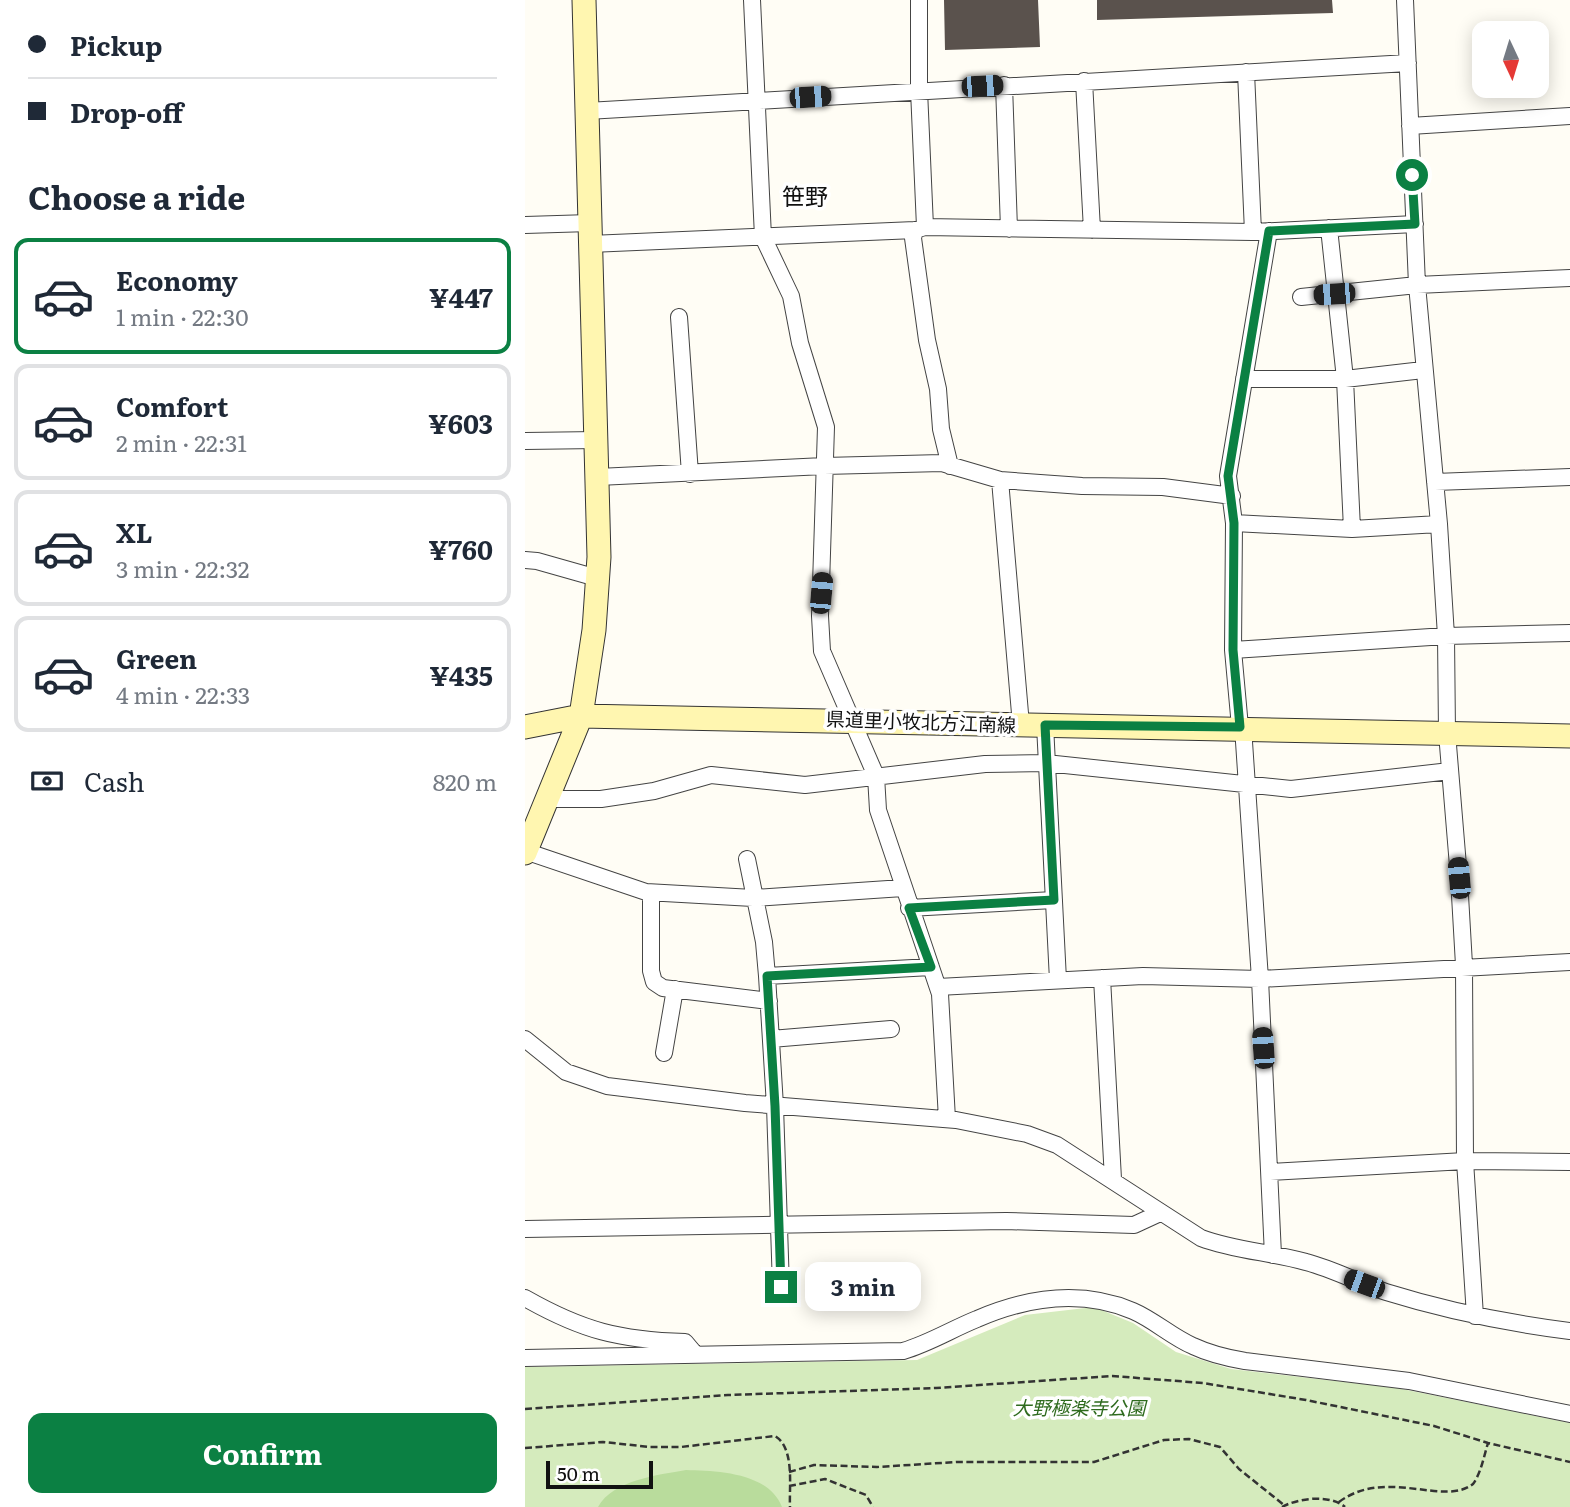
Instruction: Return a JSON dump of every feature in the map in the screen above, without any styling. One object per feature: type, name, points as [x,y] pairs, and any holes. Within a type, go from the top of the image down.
[{"type":"main road","points":[[525,852],[581,716],[594,630],[598,477],[583,0]]},
{"type":"main road","name":"県道里小牧北方江南線","points":[[525,727],[581,716],[1242,727],[1570,736]]},
{"type":"street","points":[[752,0],[762,237],[791,296],[800,343],[826,427],[820,617],[822,651],[876,776],[878,810],[909,908],[938,987],[947,1119]]},
{"type":"street","points":[[919,0],[920,229],[913,238],[924,321],[938,388],[941,429],[950,466]]},
{"type":"street","points":[[1405,0],[1417,285],[1439,524],[1446,636],[1447,733],[1464,965],[1465,1161],[1475,1317]]},
{"type":"street","points":[[587,111],[1408,63]]},
{"type":"street","points":[[1246,72],[1261,231],[1244,379],[1228,476],[1234,523],[1233,650],[1249,785],[1273,1255]]},
{"type":"street","points":[[1084,81],[1092,230]]},
{"type":"street","points":[[1004,85],[1009,229]]},
{"type":"street","points":[[1410,126],[1570,116]]},
{"type":"street","points":[[525,225],[590,234],[762,237],[920,229],[1261,231],[1415,224]]},
{"type":"street","points":[[1329,228],[1345,379],[1352,529]]},
{"type":"street","points":[[1301,297],[1417,285],[1570,278]]},
{"type":"street","points":[[679,317],[690,474]]},
{"type":"street","points":[[1244,379],[1345,379],[1423,370]]},
{"type":"street","points":[[525,441],[597,440]]},
{"type":"street","points":[[598,477],[942,463],[1000,480],[1082,486],[1163,487],[1232,496]]},
{"type":"street","points":[[1435,482],[1570,477]]},
{"type":"street","points":[[1000,480],[1021,725]]},
{"type":"street","points":[[1234,523],[1352,529],[1439,524]]},
{"type":"street","points":[[525,560],[597,578]]},
{"type":"street","points":[[1233,650],[1446,636],[1570,633]]},
{"type":"street","points":[[1045,725],[1058,980]]},
{"type":"street","points":[[547,799],[601,799],[655,791],[711,775],[805,785],[985,764],[1046,763],[1291,789],[1450,771]]},
{"type":"street","points":[[525,852],[606,880],[651,892],[753,898],[903,888]]},
{"type":"street","points":[[747,859],[764,942],[769,1001],[781,1287]]},
{"type":"street","points":[[651,892],[651,971],[654,982],[663,988],[769,1001]]},
{"type":"street","points":[[909,908],[1054,900]]},
{"type":"street","points":[[938,987],[1102,978],[1260,979],[1464,965],[1570,962]]},
{"type":"street","points":[[767,976],[931,967]]},
{"type":"street","points":[[1102,978],[1113,1179]]},
{"type":"street","points":[[664,1053],[675,989]]},
{"type":"street","points":[[771,1039],[891,1029]]},
{"type":"street","points":[[525,1039],[566,1072],[607,1086],[775,1106],[947,1119],[1002,1128],[1057,1145],[1201,1238],[1226,1248],[1307,1262],[1385,1291],[1475,1317],[1570,1331]]},
{"type":"street","points":[[1270,1172],[1465,1161],[1570,1163]]},
{"type":"street","points":[[525,1229],[1006,1221],[1135,1225],[1160,1213]]},
{"type":"street","points":[[525,1359],[903,1351],[926,1344],[976,1319],[1021,1303],[1048,1298],[1091,1297],[1137,1312],[1192,1346],[1219,1356],[1245,1362],[1409,1381],[1570,1414]]},
{"type":"street","points":[[525,1298],[588,1328],[637,1340],[685,1342],[696,1356]]},
{"type":"path","points":[[525,1409],[728,1395],[936,1388],[1112,1376],[1203,1383],[1306,1400],[1434,1426],[1488,1443],[1570,1462]]},
{"type":"path","points":[[525,1448],[603,1441],[650,1447],[681,1447],[775,1436],[781,1440],[787,1453],[790,1507]]},
{"type":"path","points":[[789,1472],[814,1465],[877,1467],[956,1462],[1094,1462],[1164,1440],[1189,1439],[1220,1447],[1239,1469],[1283,1506],[1311,1500],[1339,1502],[1345,1507]]},
{"type":"path","points":[[1457,1496],[1464,1494],[1475,1482],[1488,1443]]},
{"type":"path","points":[[789,1486],[825,1479],[866,1495],[873,1507]]},
{"type":"path","points":[[1339,1502],[1351,1493],[1365,1489],[1397,1490],[1416,1495]]},
{"type":"green space","name":"大野極楽寺公園","points":[[1094,1307],[1133,1323],[1176,1352],[1231,1369],[1397,1388],[1570,1423],[1570,1507],[525,1507],[525,1367],[917,1360],[1025,1315]]},
{"type":"green space","points":[[686,1470],[726,1473],[754,1480],[775,1495],[782,1507],[598,1507],[605,1498],[625,1485]]},
{"type":"building","points":[[944,0],[1038,0],[1040,47],[945,50]]},
{"type":"building","points":[[1097,0],[1332,0],[1333,13],[1097,20]]},
{"type":"district","name":"笹野","points":[[805,197]]},
{"type":"route","points":[[781,1287],[775,1106],[767,976],[931,967],[909,908],[1054,900],[1045,725],[1240,727],[1233,650],[1234,523],[1228,476],[1269,231],[1415,224],[1412,175]]}]
